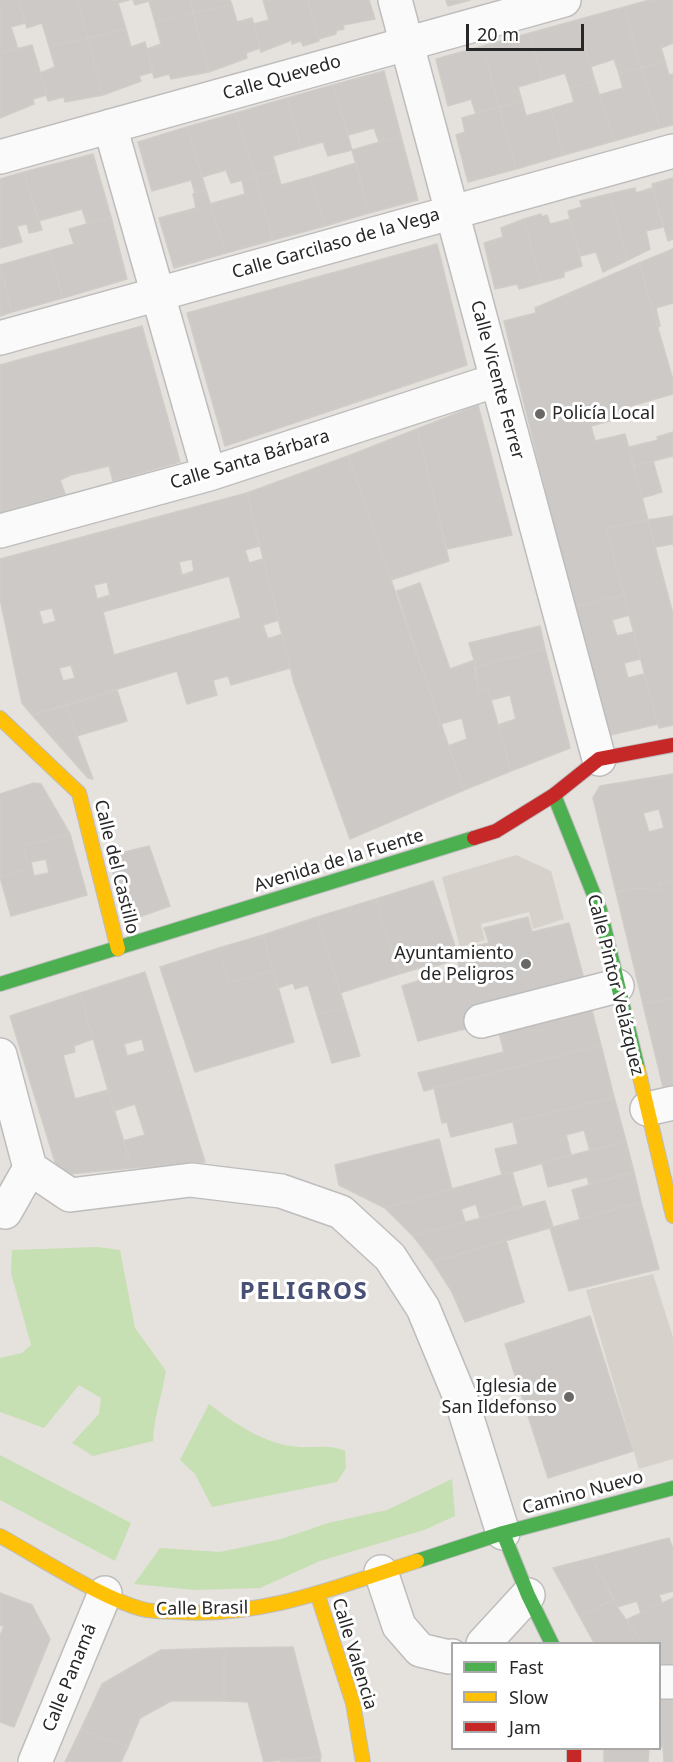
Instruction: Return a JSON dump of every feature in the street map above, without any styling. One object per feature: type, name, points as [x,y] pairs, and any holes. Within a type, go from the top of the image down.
[{"type":"street","name":"Calle Vicente Ferrer","points":[[395,0],[599,759]]},
{"type":"street","name":"Calle Quevedo","points":[[0,157],[564,0]]},
{"type":"street","points":[[110,126],[209,474]]},
{"type":"street","name":"Calle Garcilaso de la Vega","points":[[0,338],[159,296],[451,210],[673,151]]},
{"type":"street","name":"Calle Santa Bárbara","points":[[0,531],[209,474],[497,380]]},
{"type":"street","name":"Calle del Castillo","points":[[0,718],[79,793],[118,950]]},
{"type":"street","name":"Avenida de la Fuente","points":[[0,984],[118,950],[496,831],[554,795],[599,759],[673,745]]},
{"type":"street","name":"Calle Pintor Velázquez","points":[[554,795],[600,910],[617,986],[660,1106],[673,1216]]},
{"type":"street","points":[[481,1021],[617,986]]},
{"type":"street","points":[[0,1055],[30,1168],[5,1212],[0,1208]]},
{"type":"street","points":[[0,1060],[30,1168],[70,1195],[191,1180],[281,1191],[341,1212],[390,1257],[423,1308],[462,1402],[503,1533],[528,1595],[551,1642]]},
{"type":"street","name":"Camino Nuevo","points":[[503,1533],[673,1488]]},
{"type":"street","name":"Calle Brasil","points":[[0,1536],[105,1593],[146,1610],[191,1613],[235,1611],[286,1603],[503,1533]]},
{"type":"street","points":[[381,1572],[399,1626],[420,1650],[451,1656]]},
{"type":"street","name":"Calle Panamá","points":[[35,1762],[105,1593]]},
{"type":"street","name":"Calle Valencia","points":[[316,1593],[353,1703],[363,1762]]},
{"type":"street","points":[[485,1642],[528,1595]]},
{"type":"green space","points":[[97,1247],[120,1250],[135,1328],[166,1371],[153,1441],[93,1456],[72,1443],[99,1414],[101,1398],[79,1385],[44,1428],[0,1412],[0,1358],[22,1353],[31,1345],[11,1273],[12,1250]]},
{"type":"green space","points":[[209,1404],[240,1426],[263,1438],[287,1445],[334,1448],[345,1451],[346,1468],[337,1482],[212,1507],[195,1474],[180,1460]]},
{"type":"green space","points":[[0,1455],[131,1523],[115,1561],[0,1500]]},
{"type":"green space","points":[[452,1479],[455,1516],[424,1530],[320,1561],[260,1588],[195,1590],[134,1584],[160,1548],[220,1552],[281,1539],[328,1523],[387,1510]]},
{"type":"shaded area","points":[[516,855],[551,871],[564,919],[533,929],[529,912],[481,924],[485,940],[460,947],[442,877]]},
{"type":"shaded area","points":[[653,1274],[673,1337],[673,1459],[639,1469],[586,1290]]},
{"type":"building","points":[[0,0],[18,0],[25,23],[11,27],[18,49],[0,53]]},
{"type":"building","points":[[18,0],[77,0],[88,38],[49,46],[42,23],[27,28]]},
{"type":"building","points":[[77,0],[129,0],[118,3],[126,29],[88,38]]},
{"type":"building","points":[[133,0],[190,0],[193,13],[155,22],[149,1],[135,5]]},
{"type":"building","points":[[190,0],[230,0],[232,5],[193,13]]},
{"type":"building","points":[[263,0],[308,0],[319,41],[303,46],[301,41],[292,44],[292,40],[261,52],[254,24],[269,20]]},
{"type":"building","points":[[308,0],[369,0],[375,19],[343,25],[344,29],[336,31],[336,34],[319,39]]},
{"type":"building","points":[[446,0],[470,0],[448,6]]},
{"type":"building","points":[[650,0],[673,0],[673,43],[661,48],[665,61],[641,68],[624,7]]},
{"type":"building","points":[[232,5],[237,22],[252,18],[260,48],[246,53],[247,58],[209,72],[193,13]]},
{"type":"building","points":[[624,7],[641,68],[619,74],[614,59],[590,67],[577,20]]},
{"type":"building","points":[[193,13],[209,72],[171,79],[169,74],[154,78],[147,49],[161,44],[155,22]]},
{"type":"building","points":[[577,20],[595,81],[570,88],[565,73],[542,80],[530,33]]},
{"type":"building","points":[[126,29],[131,47],[145,42],[153,72],[139,76],[141,81],[103,95],[88,38]]},
{"type":"building","points":[[530,33],[542,80],[518,87],[522,101],[499,107],[483,46]]},
{"type":"building","points":[[88,38],[103,95],[65,102],[64,97],[48,101],[40,73],[55,67],[49,46]]},
{"type":"building","points":[[32,45],[47,95],[33,99],[34,104],[0,118],[0,53]]},
{"type":"building","points":[[483,46],[499,107],[476,114],[471,99],[448,106],[436,59]]},
{"type":"building","points":[[665,61],[669,75],[673,74],[673,125],[660,128],[641,68]]},
{"type":"building","points":[[641,68],[660,128],[614,141],[599,95],[623,88],[619,74]]},
{"type":"building","points":[[384,71],[401,136],[379,142],[374,128],[348,135],[333,85]]},
{"type":"building","points":[[595,81],[614,141],[564,155],[551,109],[574,102],[570,88]]},
{"type":"building","points":[[333,85],[352,150],[328,156],[323,142],[301,148],[287,98]]},
{"type":"building","points":[[287,98],[301,148],[273,156],[277,171],[255,177],[236,113]]},
{"type":"building","points":[[522,101],[526,116],[551,109],[564,155],[516,169],[499,107]]},
{"type":"building","points":[[499,107],[516,169],[468,182],[456,135],[465,132],[462,118]]},
{"type":"building","points":[[236,113],[255,177],[231,183],[226,170],[202,177],[187,127]]},
{"type":"building","points":[[187,127],[206,190],[195,193],[191,180],[152,191],[138,142]]},
{"type":"building","points":[[401,136],[418,200],[369,213],[352,150]]},
{"type":"building","points":[[93,154],[111,217],[87,224],[82,209],[38,221],[24,172]]},
{"type":"building","points":[[356,163],[369,213],[325,226],[310,177]]},
{"type":"building","points":[[277,171],[281,185],[310,177],[325,226],[273,240],[255,177]]},
{"type":"building","points":[[24,172],[42,230],[29,233],[27,224],[17,226],[22,242],[0,248],[0,179]]},
{"type":"building","points":[[255,177],[273,240],[226,253],[210,204],[245,194],[242,180]]},
{"type":"building","points":[[673,178],[673,239],[668,241],[652,184]]},
{"type":"building","points":[[635,188],[636,193],[652,188],[663,227],[646,231],[650,249],[628,260],[609,194]]},
{"type":"building","points":[[206,190],[226,253],[174,268],[159,218],[196,208],[193,194]]},
{"type":"building","points":[[609,194],[628,260],[603,272],[596,252],[580,256],[568,211],[582,207],[580,201]]},
{"type":"building","points":[[541,214],[542,217],[547,215],[550,224],[570,219],[582,266],[564,272],[564,277],[541,283],[524,219]]},
{"type":"building","points":[[111,217],[127,279],[63,298],[49,251],[74,244],[69,229]]},
{"type":"building","points":[[524,219],[541,283],[519,289],[517,284],[495,289],[484,243],[503,237],[501,228]]},
{"type":"building","points":[[437,244],[467,365],[225,446],[187,313]]},
{"type":"building","points":[[673,249],[673,303],[656,308],[660,326],[658,327],[639,263]]},
{"type":"building","points":[[49,251],[63,298],[12,312],[0,265]]},
{"type":"building","points":[[639,263],[673,380],[673,394],[620,409],[621,418],[591,426],[595,441],[625,434],[648,520],[606,528],[624,595],[574,607],[504,321],[536,313],[535,308]]},
{"type":"building","points":[[0,267],[12,312],[0,316]]},
{"type":"building","points":[[142,326],[180,462],[113,481],[109,466],[71,475],[60,480],[65,494],[0,512],[0,365]]},
{"type":"building","points":[[478,405],[512,535],[447,549],[417,429]]},
{"type":"building","points":[[417,429],[449,561],[391,580],[348,456]]},
{"type":"building","points":[[673,432],[673,456],[634,466],[629,447],[658,440],[657,437]]},
{"type":"building","points":[[348,456],[464,790],[350,839],[294,683],[247,493]]},
{"type":"building","points":[[653,461],[662,492],[642,498],[634,466]]},
{"type":"building","points":[[247,493],[259,546],[245,550],[249,563],[263,559],[279,620],[263,625],[268,639],[282,634],[290,668],[231,685],[228,676],[213,680],[217,695],[187,704],[177,671],[32,715],[22,703],[0,599],[0,559]],"holes":[[[192,559],[194,571],[182,575],[179,562]],[[229,576],[241,618],[114,655],[103,612]],[[107,582],[110,595],[97,599],[94,585]],[[52,608],[56,621],[43,625],[39,611]],[[71,665],[75,678],[63,681],[59,668]]]},
{"type":"building","points":[[673,516],[673,544],[655,547],[648,520]]},
{"type":"building","points":[[648,520],[673,614],[673,725],[659,728],[606,528]]},
{"type":"building","points":[[420,583],[450,669],[475,660],[479,691],[488,689],[511,771],[464,790],[448,746],[467,739],[462,718],[440,724],[397,591]]},
{"type":"building","points":[[624,595],[629,615],[612,620],[617,636],[634,632],[640,659],[624,663],[628,678],[644,674],[658,724],[606,736],[574,607]]},
{"type":"building","points":[[540,626],[545,649],[476,667],[469,643]]},
{"type":"building","points":[[545,649],[570,748],[511,771],[498,725],[516,719],[510,695],[491,700],[488,689],[479,691],[474,667]]},
{"type":"building","points":[[117,690],[127,721],[77,736],[66,706]]},
{"type":"building","points":[[66,706],[93,779],[88,778],[32,715]]},
{"type":"building","points":[[673,774],[673,881],[659,884],[660,890],[637,888],[616,892],[593,798],[600,786]],"holes":[[[659,809],[664,828],[649,832],[643,813]]]},
{"type":"building","points":[[34,783],[41,784],[70,834],[23,846],[29,869],[0,877],[0,794]]},
{"type":"building","points":[[70,834],[87,895],[11,916],[0,877],[29,869],[23,846]],"holes":[[[46,859],[49,873],[34,876],[31,862]]]},
{"type":"building","points":[[149,846],[170,906],[125,922],[109,856]]},
{"type":"building","points":[[433,881],[459,958],[427,969],[426,966],[399,974],[376,899]]},
{"type":"building","points":[[673,881],[673,998],[643,1004],[616,892],[637,888],[660,890],[659,884]]},
{"type":"building","points":[[376,899],[399,974],[340,993],[317,917]]},
{"type":"building","points":[[317,917],[345,1007],[317,1015],[308,985],[295,989],[293,983],[278,988],[263,935]]},
{"type":"building","points":[[528,917],[532,932],[569,923],[585,983],[476,1026],[418,1041],[402,986],[459,968],[456,950],[489,943],[484,928]]},
{"type":"building","points":[[263,935],[273,970],[229,983],[219,948]]},
{"type":"building","points":[[219,948],[229,983],[273,970],[294,1042],[195,1072],[160,967]]},
{"type":"building","points":[[145,972],[205,1162],[132,1168],[123,1141],[145,1135],[135,1104],[114,1111],[80,993]],"holes":[[[142,1039],[145,1051],[127,1056],[124,1044]]]},
{"type":"building","points":[[80,993],[93,1039],[74,1046],[75,1052],[63,1055],[75,1099],[108,1090],[132,1168],[59,1175],[10,1016]]},
{"type":"building","points":[[673,998],[673,1085],[663,1087],[643,1004]]},
{"type":"building","points":[[589,999],[601,1045],[424,1091],[418,1073],[504,1052],[496,1022]]},
{"type":"building","points":[[345,1007],[360,1056],[332,1063],[317,1015]]},
{"type":"building","points":[[601,1045],[614,1097],[451,1137],[447,1122],[442,1123],[434,1088]]},
{"type":"building","points":[[614,1097],[626,1141],[590,1151],[584,1130],[566,1135],[571,1155],[502,1175],[495,1149],[518,1144],[513,1122]]},
{"type":"building","points":[[439,1139],[452,1189],[385,1208],[339,1185],[335,1165]]},
{"type":"building","points":[[626,1141],[634,1172],[589,1184],[587,1177],[548,1187],[542,1163]]},
{"type":"building","points":[[512,1172],[522,1206],[480,1218],[476,1204],[461,1209],[465,1222],[413,1236],[385,1208]]},
{"type":"building","points":[[634,1172],[641,1202],[580,1219],[572,1190]]},
{"type":"building","points":[[545,1201],[553,1227],[433,1262],[413,1236]]},
{"type":"building","points":[[641,1202],[659,1269],[569,1291],[550,1228]]},
{"type":"building","points":[[506,1240],[524,1302],[465,1322],[452,1292],[433,1262]]},
{"type":"building","name":"Iglesia de San Ildefonso","points":[[590,1316],[633,1451],[548,1478],[505,1344]]},
{"type":"building","points":[[669,1538],[673,1549],[673,1591],[659,1595],[662,1603],[641,1613],[637,1601],[617,1607],[592,1558]]},
{"type":"building","points":[[592,1558],[614,1599],[580,1617],[553,1568]]},
{"type":"building","points":[[0,1593],[32,1605],[50,1639],[14,1727],[0,1722],[0,1636],[4,1626],[0,1625]]},
{"type":"building","points":[[673,1598],[673,1669],[661,1668],[661,1642],[642,1642],[626,1620]]},
{"type":"building","points":[[614,1599],[642,1642],[594,1642],[580,1617]]},
{"type":"building","points":[[293,1647],[321,1756],[264,1762],[248,1702],[224,1701],[224,1648]]},
{"type":"building","points":[[224,1648],[224,1701],[171,1701],[140,1718],[128,1747],[81,1729],[102,1684],[161,1650]]},
{"type":"building","points":[[673,1692],[673,1762],[664,1762],[661,1693]]},
{"type":"building","points":[[661,1711],[663,1747],[661,1747]]},
{"type":"building","points":[[81,1729],[128,1747],[121,1762],[65,1762]]},
{"type":"building","points":[[604,1750],[649,1750],[648,1762],[604,1762]]},
{"type":"building","points":[[321,1756],[320,1762],[280,1762]]},
{"type":"traffic: fast","points":[[554,795],[600,910],[638,1069]]},
{"type":"traffic: fast","points":[[0,984],[474,838]]},
{"type":"traffic: fast","points":[[417,1561],[503,1533],[673,1488]]},
{"type":"traffic: fast","points":[[503,1533],[528,1595],[551,1642]]},
{"type":"traffic: slow","points":[[0,718],[79,793],[118,949]]},
{"type":"traffic: slow","points":[[638,1069],[673,1216]]},
{"type":"traffic: slow","points":[[0,1536],[111,1598],[154,1611],[209,1613],[270,1605],[329,1590],[417,1561]]},
{"type":"traffic: slow","points":[[317,1593],[353,1703],[363,1762]]},
{"type":"traffic: jam","points":[[474,838],[496,831],[554,795],[599,759],[673,745]]},
{"type":"traffic: jam","points":[[574,1750],[574,1762]]},
{"type":"place","name":"Policía Local","points":[[540,414]]},
{"type":"place","name":"Ayuntamiento de Peligros","points":[[526,964]]},
{"type":"place","name":"Iglesia de San Ildefonso","points":[[569,1397]]},
{"type":"district","name":"PELIGROS","points":[[304,1292]]}]
